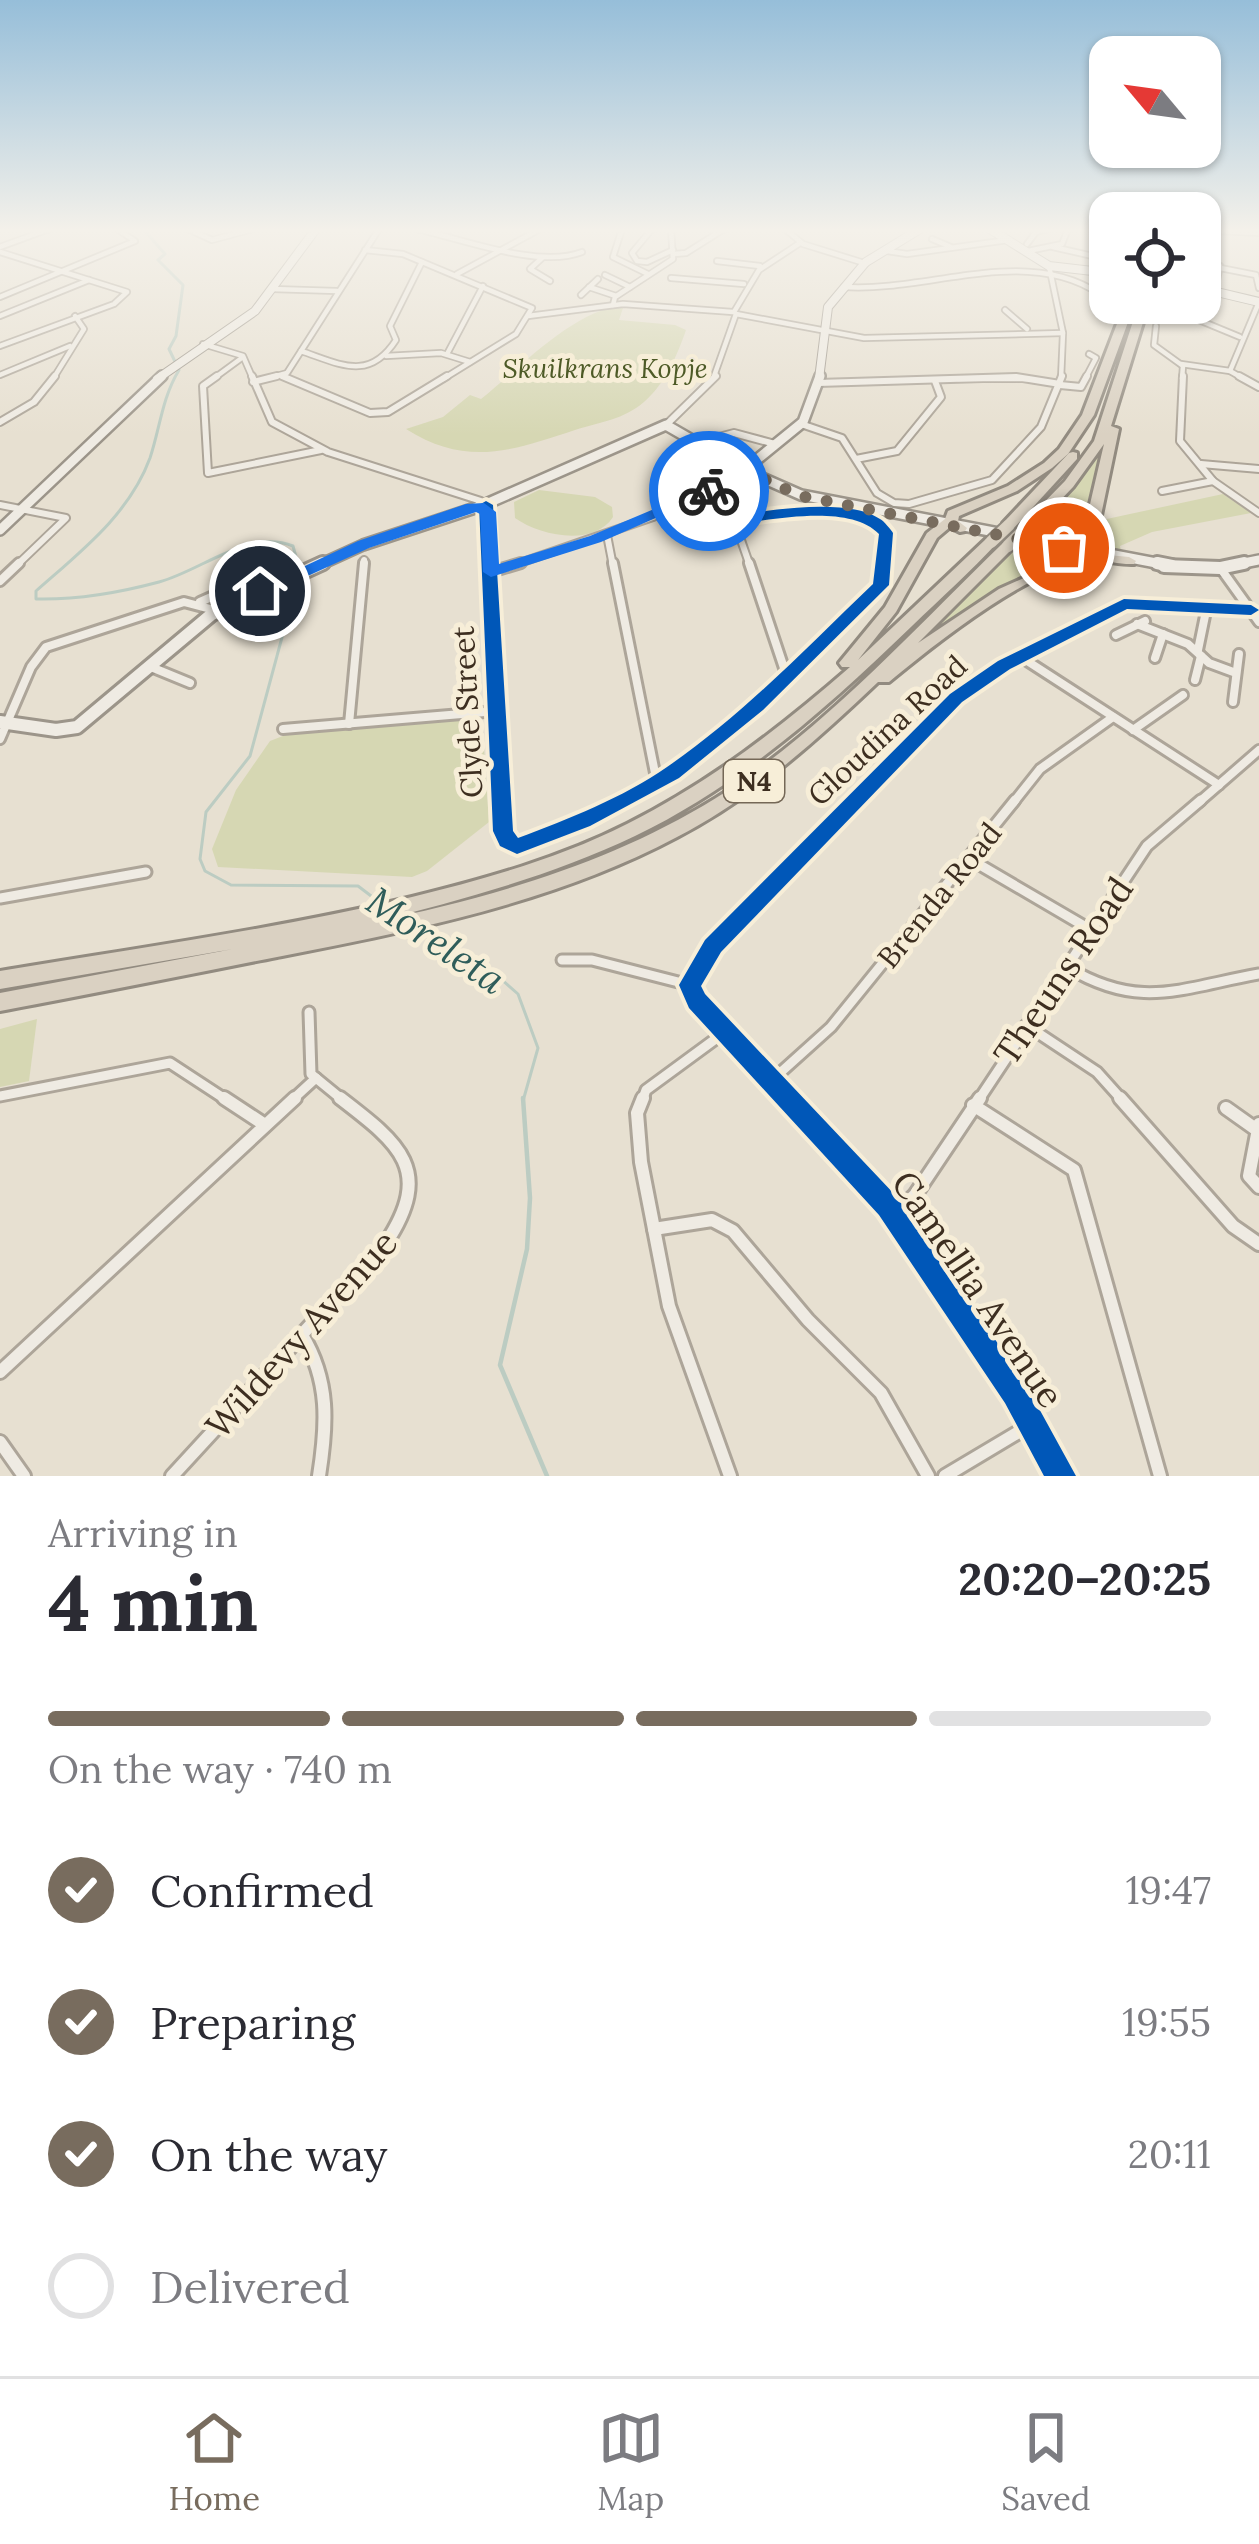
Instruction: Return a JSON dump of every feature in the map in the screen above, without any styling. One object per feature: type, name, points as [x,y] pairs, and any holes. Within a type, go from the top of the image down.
[{"type":"highway","name":"N4","points":[[0,1005],[393,928],[619,835],[704,790],[796,723],[1008,536],[1080,446],[1123,324]]},
{"type":"highway","name":"N4","points":[[0,978],[370,913],[431,910],[574,873],[720,804],[786,756],[1092,455],[1138,324]]},
{"type":"highway","points":[[796,723],[891,609],[942,523],[1018,487],[1058,458],[1086,419],[1120,334]]},
{"type":"highway","points":[[786,756],[946,630],[1080,550],[1105,479],[1120,381]]},
{"type":"highway","points":[[1080,550],[1090,556],[1129,561]]},
{"type":"street","points":[[0,316],[45,298]]},
{"type":"street","points":[[0,346],[121,298]]},
{"type":"street","points":[[0,526],[169,368],[249,310],[259,298]]},
{"type":"street","points":[[220,344],[265,298]]},
{"type":"street","points":[[282,376],[335,298]]},
{"type":"street","points":[[385,356],[396,340],[390,326],[404,298]]},
{"type":"street","points":[[447,354],[478,298]]},
{"type":"street","points":[[253,382],[282,376],[377,414],[393,410],[516,334],[530,304],[514,298]]},
{"type":"street","points":[[613,305],[615,298]]},
{"type":"street","points":[[3,722],[56,728],[82,725],[218,611],[363,544],[549,480],[666,425],[717,375],[740,298]]},
{"type":"street","points":[[491,572],[607,535],[700,496],[777,445],[801,424],[818,383],[828,307],[834,298]]},
{"type":"street","points":[[801,424],[838,435],[880,496],[908,504],[994,479],[1041,427],[1060,384],[1063,333],[1056,298]]},
{"type":"street","points":[[1230,371],[1231,352],[1252,324],[1259,302]]},
{"type":"street","points":[[528,316],[613,305],[735,313],[825,334],[872,338],[1063,333]]},
{"type":"street","points":[[1005,310],[1029,331]]},
{"type":"street","points":[[0,422],[49,391],[70,346],[85,328],[75,316]]},
{"type":"street","points":[[1209,324],[1240,337]]},
{"type":"street","points":[[1156,326],[1154,345],[1181,364],[1230,371],[1259,387]]},
{"type":"street","points":[[203,346],[220,344],[243,357],[270,421],[321,450],[479,505]]},
{"type":"street","points":[[0,375],[70,346]]},
{"type":"street","points":[[301,351],[354,369],[385,356],[447,354],[470,362]]},
{"type":"street","points":[[818,383],[1018,376],[1081,387],[1096,358],[1089,354]]},
{"type":"street","points":[[243,357],[203,386],[207,467],[212,474],[321,450]]},
{"type":"street","points":[[1181,364],[1180,439],[1213,481],[1255,510]]},
{"type":"street","points":[[856,459],[897,452],[941,398],[935,381]]},
{"type":"street","points":[[666,425],[801,496],[1172,566]]},
{"type":"street","points":[[700,442],[734,433],[777,445]]},
{"type":"street","points":[[765,481],[761,468],[777,445]]},
{"type":"street","points":[[1198,464],[1259,469]]},
{"type":"street","points":[[1162,490],[1213,481]]},
{"type":"street","points":[[700,496],[734,520],[788,677]]},
{"type":"street","points":[[0,505],[66,519],[0,581]]},
{"type":"street","name":"Clyde Street","points":[[479,505],[491,572],[504,837],[514,845],[529,845],[657,782]]},
{"type":"street","points":[[607,535],[657,782],[745,716],[881,586],[886,542],[882,525],[867,515],[848,512],[734,520]]},
{"type":"street","points":[[349,724],[364,560]]},
{"type":"street","points":[[1129,561],[1220,568],[1259,560]]},
{"type":"street","points":[[1220,568],[1259,622]]},
{"type":"street","points":[[199,603],[254,577]]},
{"type":"street","points":[[1244,600],[1259,601]]},
{"type":"street","points":[[0,739],[3,722],[35,661],[52,644],[182,603],[199,603],[218,611]]},
{"type":"street","name":"Gloudina Road","points":[[690,985],[713,946],[956,698],[1020,656],[1124,604],[1251,610]]},
{"type":"street","points":[[1195,680],[1206,611]]},
{"type":"street","points":[[1116,635],[1141,623],[1236,673]]},
{"type":"street","points":[[1155,658],[1163,634]]},
{"type":"street","points":[[1233,702],[1238,654]]},
{"type":"street","points":[[1020,656],[1219,784]]},
{"type":"street","points":[[149,666],[190,683]]},
{"type":"street","points":[[1133,730],[1183,695]]},
{"type":"street","points":[[283,729],[497,711]]},
{"type":"street","name":"Brenda Road","points":[[771,1081],[831,1027],[1040,769],[1113,717]]},
{"type":"street","name":"Theuns Road","points":[[894,1215],[915,1195],[1158,834],[1259,750]]},
{"type":"street","points":[[968,858],[1091,930]]},
{"type":"street","points":[[0,898],[146,872]]},
{"type":"street","points":[[562,959],[592,960],[690,985]]},
{"type":"street","points":[[1066,967],[1100,987],[1138,996],[1259,974]]},
{"type":"street","name":"Camellia Avenue","points":[[690,985],[697,1001],[894,1215],[1061,1476]]},
{"type":"street","points":[[0,1372],[316,1078],[310,1070],[309,1012]]},
{"type":"street","points":[[1026,1025],[1097,1072],[1233,1226],[1259,1244]]},
{"type":"street","points":[[725,1032],[639,1098],[639,1149],[668,1306],[730,1476]]},
{"type":"street","points":[[0,1096],[173,1063],[265,1125]]},
{"type":"street","name":"Wildevy Avenue","points":[[172,1476],[394,1234],[412,1191],[408,1161],[398,1146],[316,1078]]},
{"type":"street","points":[[973,1105],[1074,1170],[1160,1476]]},
{"type":"street","points":[[1226,1108],[1258,1127],[1249,1176],[1259,1187]]},
{"type":"street","points":[[654,1229],[712,1220],[733,1231],[808,1320],[881,1393],[928,1476]]},
{"type":"street","points":[[302,1335],[321,1364],[326,1384],[319,1476]]},
{"type":"street","points":[[945,1476],[1032,1424]]},
{"type":"street","points":[[0,1442],[24,1476]]},
{"type":"green space","name":"Skuilkrans Kopje","points":[[624,305],[619,320],[686,330],[658,387],[628,413],[490,452],[450,448],[406,429],[443,417],[470,395],[481,399],[567,329],[605,309]]},
{"type":"green space","points":[[1108,438],[1087,532],[1068,542],[1029,535],[1079,481]]},
{"type":"green space","points":[[539,490],[595,497],[612,507],[613,517],[580,535],[538,530],[515,518],[514,502]]},
{"type":"green space","points":[[1223,494],[1251,513],[1152,532],[1120,546],[1121,552],[1097,546],[1102,520]]},
{"type":"green space","points":[[1021,542],[1073,552],[967,608],[907,651]]},
{"type":"green space","points":[[482,717],[489,822],[427,871],[412,877],[218,867],[212,849],[236,790],[270,741],[288,734]]},
{"type":"green space","points":[[37,1019],[29,1081],[0,1087],[0,1029]]},
{"type":"waterway","points":[[181,298],[176,336],[169,349],[179,370],[141,478],[116,515],[36,591],[36,599],[83,597],[144,586],[259,542],[293,546],[299,568]]},
{"type":"waterway","name":"Moreleta","points":[[298,578],[250,756],[206,812],[200,859],[205,871],[231,885],[358,886],[383,905]]},
{"type":"waterway","name":"Moreleta","points":[[415,928],[456,960],[501,979],[518,994],[538,1048],[523,1100]]},
{"type":"waterway","name":"Moreleta","points":[[523,1100],[530,1198],[527,1249],[500,1365],[547,1476]]},
{"type":"cycle path","points":[[486,505],[503,831],[507,841],[517,846],[583,821],[672,773],[757,706],[881,585],[886,533],[876,522],[817,512],[734,520]]},
{"type":"cycle path","points":[[1061,1476],[1015,1393],[888,1206],[697,1001],[690,985],[713,946],[956,698],[1004,665],[1124,604],[1251,610]]},
{"type":"way so far","points":[[709,491],[744,470],[801,496],[1064,548]]},
{"type":"route","points":[[260,591],[363,544],[466,509],[478,507],[488,512],[491,572],[595,539],[709,491]]}]
